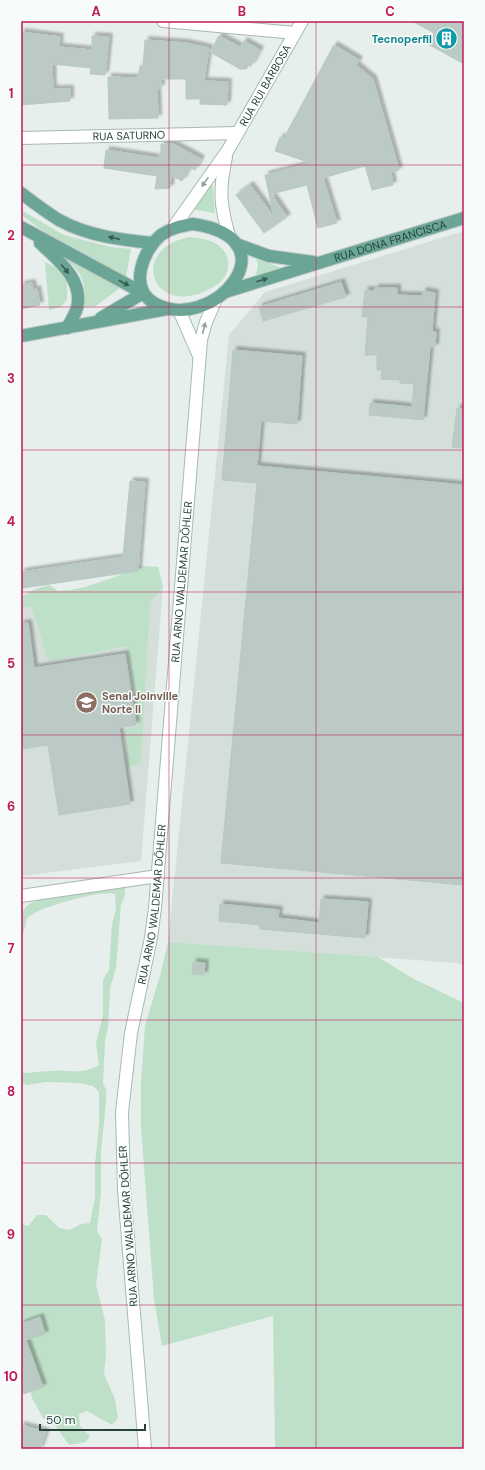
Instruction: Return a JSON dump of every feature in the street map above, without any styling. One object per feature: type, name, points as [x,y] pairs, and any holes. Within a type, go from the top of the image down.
[{"type":"main road","points":[[163,21],[295,33]]},
{"type":"main road","name":"RUA RUI BARBOSA","points":[[173,228],[228,150],[302,21]]},
{"type":"main road","name":"RUA SATURNO","points":[[21,138],[237,134]]},
{"type":"main road","name":"RUA RUI BARBOSA","points":[[228,150],[221,178],[220,193],[221,208],[233,240]]},
{"type":"main road","points":[[21,193],[59,220],[74,227],[122,240],[153,243]]},
{"type":"main road","name":"RUA DONA FRANCISCA","points":[[220,296],[316,263],[464,218]]},
{"type":"main road","points":[[21,336],[93,322],[173,309],[202,306],[220,296],[239,274],[242,264],[241,254],[233,240],[205,226],[192,224],[173,228],[153,243],[142,264],[140,285],[143,293]]},
{"type":"main road","points":[[24,229],[143,293],[153,302],[173,309]]},
{"type":"main road","points":[[24,229],[60,261],[75,282],[78,295],[76,309],[67,328]]},
{"type":"main road","name":"RUA DONA FRANCISCA","points":[[233,240],[269,256],[316,263]]},
{"type":"main road","points":[[93,322],[143,293]]},
{"type":"main road","name":"RUA ARNO WALDEMAR DÖHLER","points":[[145,1449],[124,1190],[122,1112],[131,1033],[151,938],[158,876],[201,340],[206,322],[220,296]]},
{"type":"main road","name":"RUA ARNO WALDEMAR DÖHLER","points":[[173,309],[200,359]]},
{"type":"main road","points":[[21,896],[158,876]]},
{"type":"shaded area","points":[[464,231],[464,966],[457,963],[168,942],[229,335],[265,292]]},
{"type":"shaded area","name":"Senai Joinville Norte II","points":[[138,566],[158,567],[163,587],[141,861],[21,876],[21,597],[36,589],[49,585],[58,591],[75,590],[118,576]]},
{"type":"green space","points":[[212,178],[215,213],[190,209]]},
{"type":"green space","points":[[21,210],[64,235],[111,247],[131,249],[126,277],[49,235],[21,215]]},
{"type":"green space","points":[[189,237],[208,240],[218,245],[225,253],[228,269],[226,275],[219,283],[197,294],[179,296],[165,291],[156,282],[153,269],[157,256],[169,245]]},
{"type":"green space","points":[[60,254],[120,288],[96,306],[85,307],[84,288],[81,276],[74,266]]},
{"type":"green space","points":[[256,258],[284,269],[255,279],[258,265]]},
{"type":"green space","points":[[45,262],[61,272],[67,285],[67,299],[61,307],[49,310]]},
{"type":"green space","points":[[138,566],[158,567],[163,587],[150,602],[141,763],[127,767],[125,729],[139,726],[127,646],[48,661],[32,607],[21,607],[21,597],[36,589],[49,585],[58,591],[89,586],[110,579]]},
{"type":"green space","points":[[125,885],[125,895],[121,905],[116,968],[110,989],[108,1027],[105,1042],[103,1083],[106,1090],[106,1101],[101,1152],[101,1192],[97,1231],[102,1239],[96,1285],[105,1320],[106,1354],[104,1374],[115,1399],[118,1418],[112,1425],[87,1411],[79,1414],[80,1426],[90,1436],[86,1442],[69,1445],[54,1424],[43,1418],[32,1398],[27,1373],[21,1367],[21,1224],[28,1226],[37,1215],[46,1215],[59,1228],[70,1230],[81,1224],[90,1223],[95,1197],[95,1164],[99,1125],[99,1092],[93,1086],[79,1083],[45,1082],[28,1085],[21,1083],[21,1073],[82,1071],[99,1065],[96,1043],[103,1015],[103,980],[109,970],[112,924],[116,909],[115,894],[109,893],[78,898],[47,907],[35,913],[27,918],[21,943],[20,921],[23,910],[33,902],[41,899]]},
{"type":"green space","points":[[168,942],[378,957],[412,978],[464,1003],[464,1449],[275,1449],[273,1316],[162,1346],[154,1299],[141,1127],[141,1082],[145,1025],[160,976]]},
{"type":"building","name":"Tecnoperfil","points":[[412,21],[464,21],[464,64],[428,44],[434,33]]},
{"type":"building","points":[[21,32],[60,37],[59,47],[92,50],[92,36],[109,37],[105,75],[90,74],[91,68],[52,64],[53,89],[70,89],[70,101],[21,105]]},
{"type":"building","points":[[219,36],[240,47],[244,41],[260,50],[251,66],[249,65],[246,69],[240,69],[210,52]]},
{"type":"building","points":[[145,40],[186,43],[209,48],[204,81],[228,82],[227,105],[200,104],[200,99],[186,99],[186,79],[161,79],[161,88],[157,88],[158,118],[109,119],[108,77],[138,78],[140,66],[143,66]]},
{"type":"building","points":[[334,45],[359,60],[356,65],[373,79],[399,170],[391,173],[393,185],[372,190],[365,166],[323,178],[337,223],[318,228],[307,185],[271,194],[287,217],[264,233],[236,195],[250,185],[274,217],[265,175],[311,163],[275,151],[280,137],[284,138]]},
{"type":"building","points":[[161,144],[173,144],[201,159],[195,170],[190,167],[182,181],[171,175],[170,188],[155,189],[157,176],[104,168],[106,150],[158,158],[159,154],[161,155]]},
{"type":"building","points":[[341,282],[346,297],[263,321],[259,307]]},
{"type":"building","points":[[32,283],[33,290],[37,289],[40,305],[21,309],[21,285]]},
{"type":"building","points":[[375,288],[397,288],[397,295],[422,296],[423,291],[435,293],[432,332],[436,332],[435,347],[430,347],[423,420],[369,415],[370,403],[412,407],[414,384],[400,383],[400,380],[381,379],[382,370],[377,370],[377,355],[365,355],[368,317],[362,317],[365,290],[375,291]]},
{"type":"building","points":[[233,350],[302,356],[297,424],[261,421],[257,466],[464,485],[464,885],[221,863],[257,483],[222,480]]},
{"type":"building","points":[[457,408],[464,409],[464,448],[452,447]]},
{"type":"building","points":[[130,481],[145,482],[138,571],[23,588],[21,572],[123,557]]},
{"type":"building","points":[[28,623],[34,668],[125,654],[136,725],[119,728],[130,804],[59,815],[48,745],[21,749],[21,624]]},
{"type":"building","points":[[321,899],[368,902],[365,938],[260,929],[260,925],[219,921],[220,904],[279,910],[278,918],[319,923]]},
{"type":"building","points":[[193,962],[205,963],[204,975],[192,974]]},
{"type":"building","points":[[40,1317],[45,1334],[26,1340],[43,1387],[24,1394],[21,1385],[21,1324]]},
{"type":"building","points":[[21,1425],[46,1432],[40,1449],[21,1449]]},
{"type":"place","name":"Tecnoperfil","points":[[447,39]]},
{"type":"place","name":"Senai Joinville Norte II","points":[[87,702]]}]
